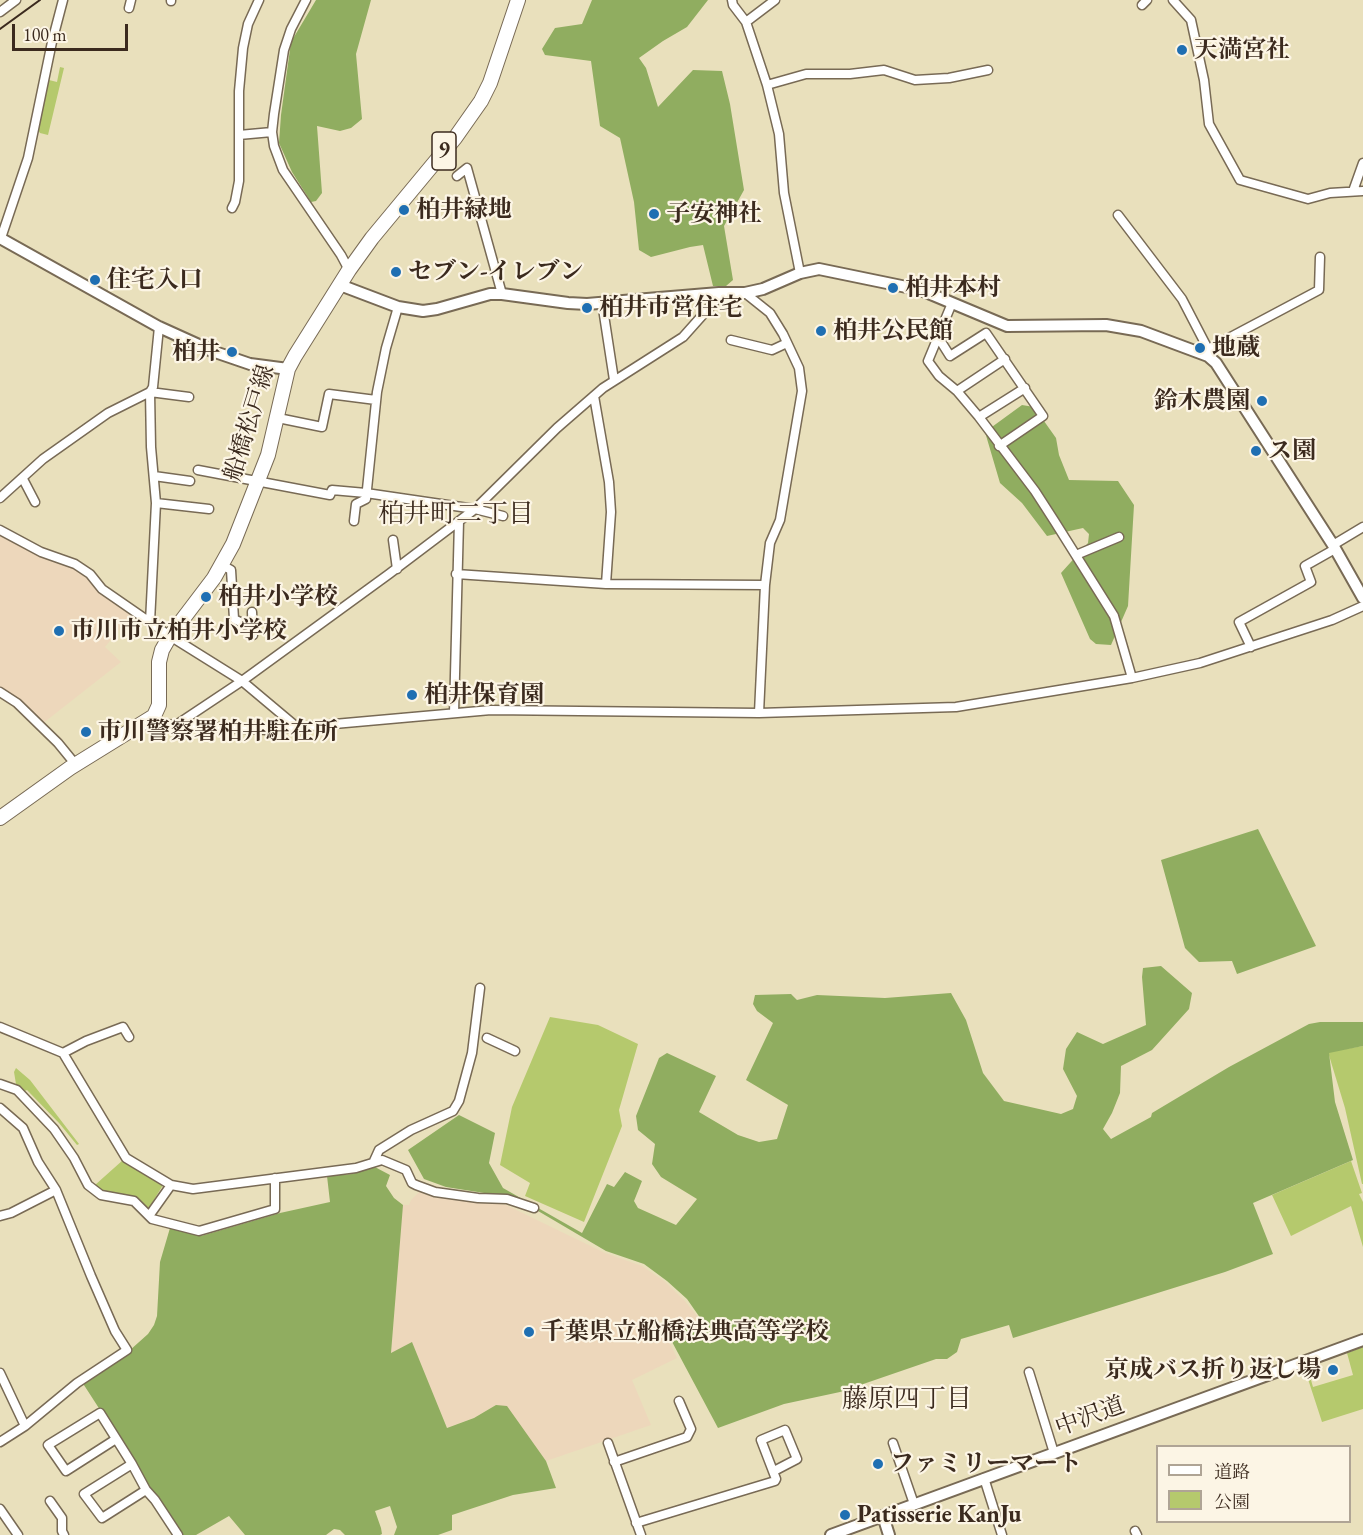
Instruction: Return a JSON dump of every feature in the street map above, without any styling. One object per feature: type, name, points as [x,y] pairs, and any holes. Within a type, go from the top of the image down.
[{"type":"main road","name":"船橋松戸線","points":[[146,723],[154,716],[159,705],[159,662],[162,650],[222,565],[259,480],[278,418],[288,369],[349,270],[372,238],[455,138],[480,100],[490,83],[518,0]]},
{"type":"main road","points":[[0,818],[76,765],[146,723]]},
{"type":"street","points":[[0,12],[15,0]]},
{"type":"street","points":[[63,0],[28,158],[0,238],[159,327],[236,360],[270,368],[288,369]]},
{"type":"street","points":[[232,208],[239,181],[243,48],[248,24],[259,0]]},
{"type":"street","points":[[306,0],[291,29],[284,50],[272,132],[277,156],[283,170],[349,270]]},
{"type":"street","points":[[732,0],[746,22],[767,85],[779,134],[784,193],[800,273]]},
{"type":"street","points":[[746,22],[775,0]]},
{"type":"street","points":[[1173,0],[1191,20],[1204,80],[1209,124],[1240,180],[1308,199],[1330,193],[1363,190]]},
{"type":"street","points":[[767,85],[806,74],[850,74],[884,70],[915,80],[949,78],[988,70]]},
{"type":"street","points":[[239,135],[272,132]]},
{"type":"street","points":[[1353,191],[1363,163]]},
{"type":"street","points":[[457,176],[467,168],[502,294]]},
{"type":"street","points":[[1119,215],[1182,299],[1208,352],[1334,547],[1363,597]]},
{"type":"street","points":[[340,285],[411,310],[437,309],[490,294],[568,303],[745,293],[763,289],[800,273],[819,269],[921,290],[1007,326],[1126,327],[1208,352],[1319,290],[1320,257]]},
{"type":"street","points":[[179,724],[397,569],[475,509],[594,396],[614,380],[683,337],[716,300],[719,293]]},
{"type":"street","points":[[745,293],[770,313],[799,368],[802,391],[780,520],[770,543],[765,585],[759,713]]},
{"type":"street","points":[[602,302],[614,380]]},
{"type":"street","points":[[952,303],[928,360],[939,376],[957,391],[979,417],[1035,491],[1114,616],[1132,678]]},
{"type":"street","points":[[354,521],[356,504],[366,499],[376,400],[386,348],[398,307]]},
{"type":"street","points":[[150,622],[156,503],[150,392],[153,387],[159,327]]},
{"type":"street","points":[[938,338],[950,356],[986,333],[1043,416],[999,446]]},
{"type":"street","points":[[731,340],[772,350],[787,343]]},
{"type":"street","points":[[957,391],[1005,359]]},
{"type":"street","points":[[979,417],[1025,388]]},
{"type":"street","points":[[0,498],[43,459],[108,413],[150,392],[189,397]]},
{"type":"street","points":[[278,418],[322,427],[329,394],[376,400]]},
{"type":"street","points":[[594,396],[609,482],[610,512],[606,584]]},
{"type":"street","points":[[198,470],[330,495],[333,490],[366,493],[475,509],[504,516]]},
{"type":"street","points":[[154,476],[190,481]]},
{"type":"street","points":[[23,479],[35,502]]},
{"type":"street","points":[[156,503],[209,509]]},
{"type":"street","points":[[454,713],[459,521]]},
{"type":"street","points":[[1251,647],[1239,622],[1311,582],[1305,566],[1363,527]]},
{"type":"street","points":[[0,530],[41,552],[75,564],[90,574],[102,589],[170,636],[242,681],[298,728]]},
{"type":"street","points":[[1076,555],[1119,537]]},
{"type":"street","points":[[393,540],[397,569]]},
{"type":"street","points":[[222,565],[231,570],[234,619],[253,632],[252,612]]},
{"type":"street","points":[[456,574],[606,584],[765,585]]},
{"type":"street","points":[[146,723],[242,730],[298,728],[491,710],[759,713],[956,707],[1132,678],[1200,663],[1332,620],[1363,606]]},
{"type":"street","points":[[0,692],[26,711],[76,765]]},
{"type":"street","points":[[374,1161],[379,1150],[411,1130],[453,1111],[459,1101],[472,1053],[480,988]]},
{"type":"street","points":[[0,1027],[63,1053],[126,1158],[171,1185],[193,1189],[356,1168],[382,1160],[406,1170],[412,1183],[435,1192],[478,1198],[507,1199],[534,1208]]},
{"type":"street","points":[[63,1053],[86,1041],[123,1027],[129,1037]]},
{"type":"street","points":[[487,1038],[515,1052]]},
{"type":"street","points":[[0,1084],[17,1090],[54,1129],[74,1158],[88,1185],[101,1195],[134,1201],[152,1219],[199,1232],[275,1209],[275,1178]]},
{"type":"street","points":[[0,1108],[23,1128],[38,1162],[56,1190],[115,1331],[127,1350],[77,1383],[25,1426],[0,1442]]},
{"type":"street","points":[[149,1216],[171,1185]]},
{"type":"street","points":[[0,1215],[11,1213],[56,1190]]},
{"type":"street","name":"中沢道","points":[[831,1535],[1363,1340]]},
{"type":"street","points":[[1029,1372],[1054,1453]]},
{"type":"street","points":[[0,1373],[25,1426]]},
{"type":"street","points":[[614,1462],[687,1437],[691,1429],[679,1401]]},
{"type":"street","points":[[116,1439],[66,1471],[48,1445],[100,1413],[132,1464],[146,1490],[178,1535]]},
{"type":"street","points":[[636,1523],[775,1481],[774,1471],[761,1440],[785,1430],[797,1459],[774,1471]]},
{"type":"street","points":[[608,1443],[640,1535]]},
{"type":"street","points":[[893,1443],[914,1504]]},
{"type":"street","points":[[132,1464],[84,1494],[102,1518],[146,1490]]},
{"type":"street","points":[[984,1478],[1002,1535]]},
{"type":"street","points":[[50,1501],[62,1518],[64,1535]]},
{"type":"street","points":[[0,1509],[18,1535]]},
{"type":"street","points":[[883,1516],[889,1535]]},
{"type":"street","points":[[0,1528],[9,1522]]},
{"type":"shaded area","name":"市川市立柏井小学校","points":[[0,534],[70,565],[132,614],[105,647],[121,662],[42,724],[0,688]]},
{"type":"shaded area","name":"千葉県立船橋法典高等学校","points":[[419,1192],[436,1198],[452,1197],[506,1205],[605,1253],[642,1266],[664,1281],[684,1300],[702,1322],[659,1321],[677,1358],[632,1380],[651,1425],[546,1461],[496,1405],[474,1418],[447,1428],[412,1343],[391,1353],[401,1215],[403,1205],[409,1205]]},
{"type":"green space","points":[[316,0],[371,0],[356,54],[362,119],[351,128],[340,131],[317,126],[322,193],[316,201],[311,202],[292,172],[279,143],[291,42]]},
{"type":"green space","points":[[592,0],[708,0],[687,27],[639,58],[646,68],[658,107],[693,70],[722,71],[730,104],[744,190],[724,226],[733,280],[726,286],[713,286],[703,245],[651,257],[639,250],[634,202],[620,138],[600,126],[591,61],[545,55],[542,49],[555,28],[582,24]]},
{"type":"green space","points":[[60,67],[64,68],[48,135],[40,133],[37,129],[49,80],[57,82]]},
{"type":"green space","points":[[1022,405],[1034,407],[1056,438],[1059,455],[1069,480],[1118,481],[1134,505],[1128,606],[1111,645],[1096,644],[1090,639],[1061,573],[1088,543],[1089,534],[1083,528],[1047,536],[1022,503],[1000,483],[985,432]]},
{"type":"green space","points":[[1258,829],[1316,946],[1237,974],[1232,961],[1199,962],[1185,948],[1161,860]]},
{"type":"green space","points":[[1161,966],[1192,993],[1189,1009],[1152,1050],[1121,1066],[1120,1093],[1103,1129],[1111,1139],[1151,1117],[1152,1113],[1229,1067],[1309,1024],[1363,1022],[1363,1046],[1329,1053],[1335,1102],[1353,1160],[1253,1203],[1273,1254],[1225,1272],[1013,1338],[1009,1325],[961,1339],[957,1352],[947,1359],[936,1359],[840,1392],[784,1404],[718,1428],[662,1323],[703,1322],[687,1299],[667,1281],[644,1264],[606,1251],[516,1198],[446,1187],[424,1179],[408,1150],[459,1115],[495,1133],[489,1163],[503,1188],[582,1233],[607,1184],[614,1187],[625,1172],[642,1181],[634,1201],[638,1208],[676,1225],[697,1199],[661,1177],[652,1164],[655,1144],[638,1130],[636,1116],[659,1058],[667,1053],[716,1076],[699,1112],[738,1135],[759,1142],[777,1139],[788,1105],[746,1080],[773,1023],[757,1011],[753,1004],[755,995],[791,994],[797,1000],[817,995],[885,998],[951,993],[966,1020],[983,1073],[1004,1101],[1061,1114],[1073,1109],[1077,1096],[1063,1069],[1066,1049],[1077,1032],[1103,1044],[1146,1025],[1143,968]]},
{"type":"green space","points":[[550,1017],[598,1025],[638,1044],[619,1110],[622,1126],[584,1222],[525,1196],[530,1183],[500,1165],[512,1107]]},
{"type":"green space","points":[[1363,1046],[1362,1184],[1345,1108],[1328,1052]]},
{"type":"green space","points":[[16,1068],[30,1080],[79,1144],[77,1145],[27,1090],[23,1092],[16,1084],[14,1072]]},
{"type":"green space","points":[[123,1160],[163,1185],[149,1208],[128,1196],[103,1191],[95,1185]]},
{"type":"green space","points":[[1351,1161],[1362,1193],[1359,1194],[1363,1202],[1363,1247],[1351,1206],[1291,1236],[1272,1195]]},
{"type":"green space","points":[[373,1166],[390,1175],[386,1186],[394,1198],[403,1205],[391,1353],[412,1342],[447,1428],[474,1418],[496,1405],[507,1406],[546,1461],[556,1488],[513,1495],[452,1515],[452,1530],[438,1535],[394,1535],[397,1527],[390,1506],[375,1511],[381,1528],[382,1534],[380,1535],[345,1535],[340,1530],[334,1529],[326,1535],[245,1535],[229,1516],[196,1535],[181,1535],[82,1382],[129,1351],[148,1334],[154,1325],[157,1316],[160,1262],[170,1228],[201,1236],[280,1213],[330,1202],[327,1176],[352,1174]]},
{"type":"green space","points":[[1363,1347],[1363,1409],[1322,1422],[1307,1376],[1312,1366],[1316,1378],[1311,1380],[1313,1387],[1353,1375],[1347,1353]]},
{"type":"railway","points":[[0,29],[40,0]]},
{"type":"place","name":"天満宮社","points":[[1182,50]]},
{"type":"place","name":"柏井緑地","points":[[404,210]]},
{"type":"place","name":"子安神社","points":[[654,214]]},
{"type":"place","name":"セブン-イレブン","points":[[396,272]]},
{"type":"place","name":"住宅入口","points":[[95,280]]},
{"type":"place","name":"柏井本村","points":[[893,288]]},
{"type":"place","name":"柏井市営住宅","points":[[587,308]]},
{"type":"place","name":"柏井公民館","points":[[821,331]]},
{"type":"place","name":"地蔵","points":[[1200,348]]},
{"type":"place","name":"柏井","points":[[232,352]]},
{"type":"place","name":"鈴木農園","points":[[1262,401]]},
{"type":"place","name":"ス園","points":[[1256,451]]},
{"type":"place","name":"柏井小学校","points":[[206,597]]},
{"type":"place","name":"市川市立柏井小学校","points":[[59,631]]},
{"type":"place","name":"柏井保育園","points":[[412,695]]},
{"type":"place","name":"市川警察署柏井駐在所","points":[[86,732]]},
{"type":"place","name":"千葉県立船橋法典高等学校","points":[[529,1332]]},
{"type":"place","name":"京成バス折り返し場","points":[[1333,1370]]},
{"type":"place","name":"ファミリーマート","points":[[878,1464]]},
{"type":"place","name":"Patisserie KanJu","points":[[845,1515]]},
{"type":"district","name":"柏井町二丁目","points":[[456,515]]},
{"type":"district","name":"藤原四丁目","points":[[907,1400]]}]
